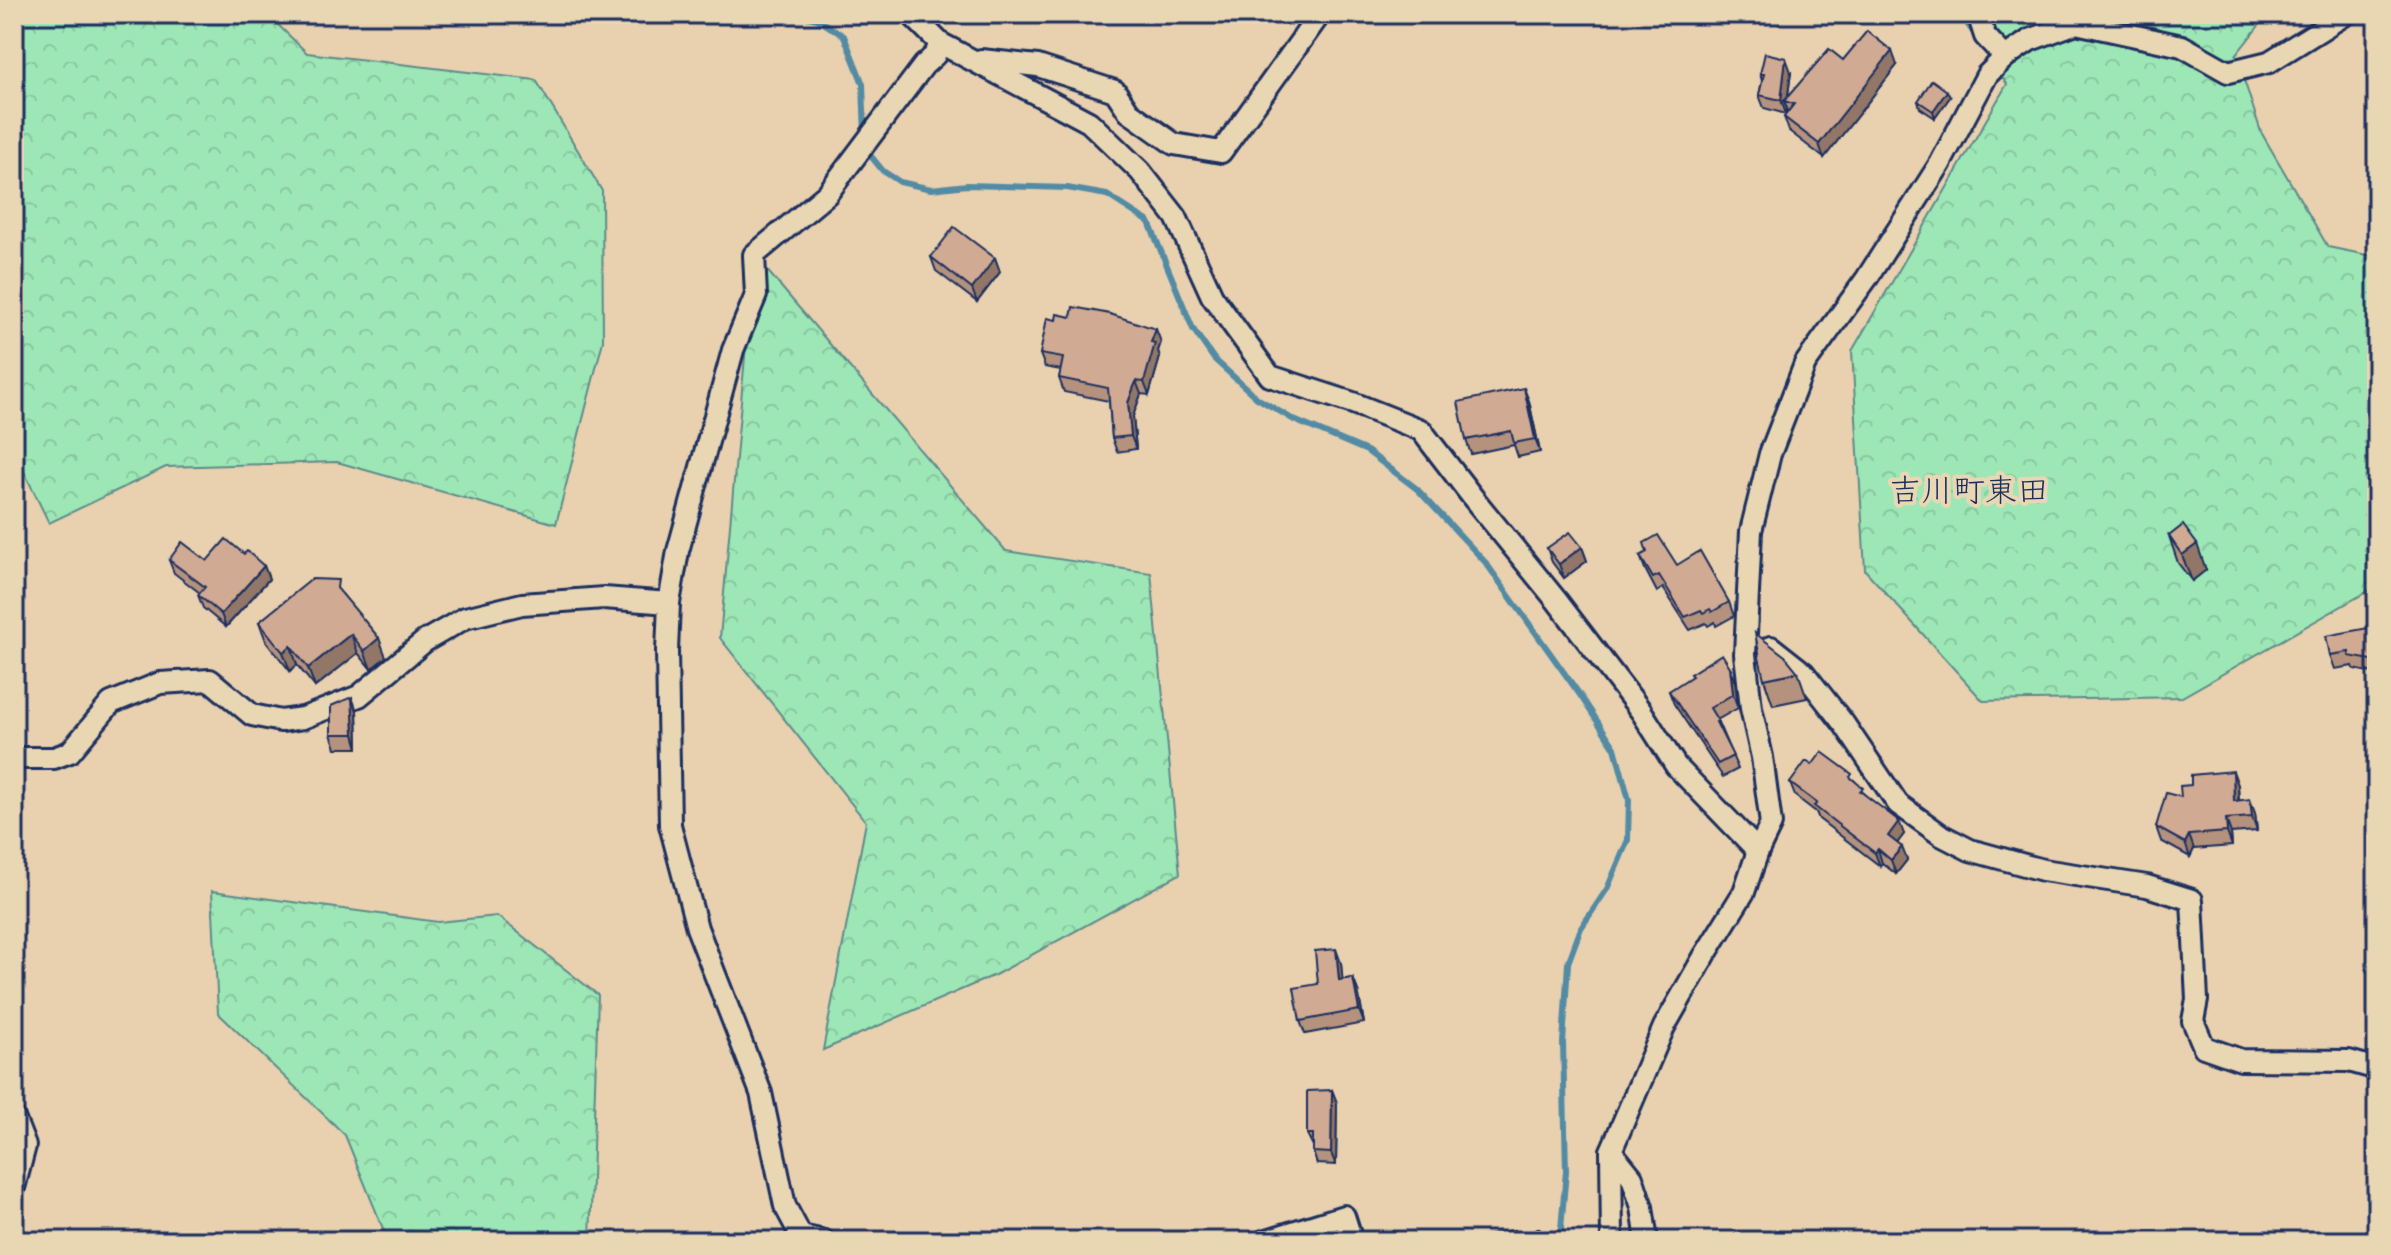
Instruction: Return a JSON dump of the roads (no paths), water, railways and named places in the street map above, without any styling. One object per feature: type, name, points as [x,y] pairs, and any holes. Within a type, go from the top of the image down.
[{"type":"street","points":[[911,14],[940,43],[1089,122],[1140,171],[1176,217],[1212,296],[1270,376],[1353,403],[1421,430],[1622,687],[1676,766],[1758,851]]},
{"type":"street","points":[[973,60],[1038,66],[1115,91],[1129,112],[1174,144],[1221,152],[1320,14]]},
{"type":"street","points":[[1978,14],[1985,36],[2005,57]]},
{"type":"street","points":[[1612,1241],[1611,1151],[1664,1027],[1744,892],[1771,824],[1745,654],[1751,531],[1770,454],[1805,364],[1867,278],[1940,164],[1987,75],[2005,57],[2030,40],[2076,23],[2182,46],[2228,72],[2269,62],[2346,14]]},
{"type":"street","points":[[824,1241],[801,1236],[785,1206],[761,1093],[697,928],[670,825],[669,603],[678,551],[733,350],[756,295],[754,255],[827,194],[924,65],[935,55],[940,43]]},
{"type":"street","points":[[14,758],[54,758],[70,752],[111,703],[160,683],[210,680],[252,715],[281,721],[303,718],[359,696],[425,641],[465,618],[522,604],[604,598],[669,603]]},
{"type":"street","points":[[1745,628],[1804,673],[1844,724],[1898,804],[1941,835],[1970,850],[2043,870],[2147,886],[2192,900],[2197,1000],[2193,1021],[2204,1047],[2241,1060],[2349,1061],[2377,1069]]},
{"type":"street","points":[[14,1118],[25,1146],[14,1188]]},
{"type":"street","points":[[1611,1151],[1632,1177],[1642,1207],[1647,1241]]},
{"type":"street","points":[[1264,1241],[1344,1216],[1352,1241]]},
{"type":"waterway","points":[[796,14],[817,19],[844,36],[863,84],[865,136]]},
{"type":"waterway","points":[[868,146],[870,155],[883,171],[900,182],[931,189],[967,185],[1067,188],[1107,195],[1149,222],[1193,329],[1214,359],[1257,398],[1294,420],[1367,451],[1417,489],[1486,563],[1615,748],[1629,800],[1628,840],[1607,889],[1581,928],[1568,963],[1563,1043],[1566,1171],[1560,1241]]},
{"type":"district","name":"吉川町東田","points":[[1969,489]]}]
